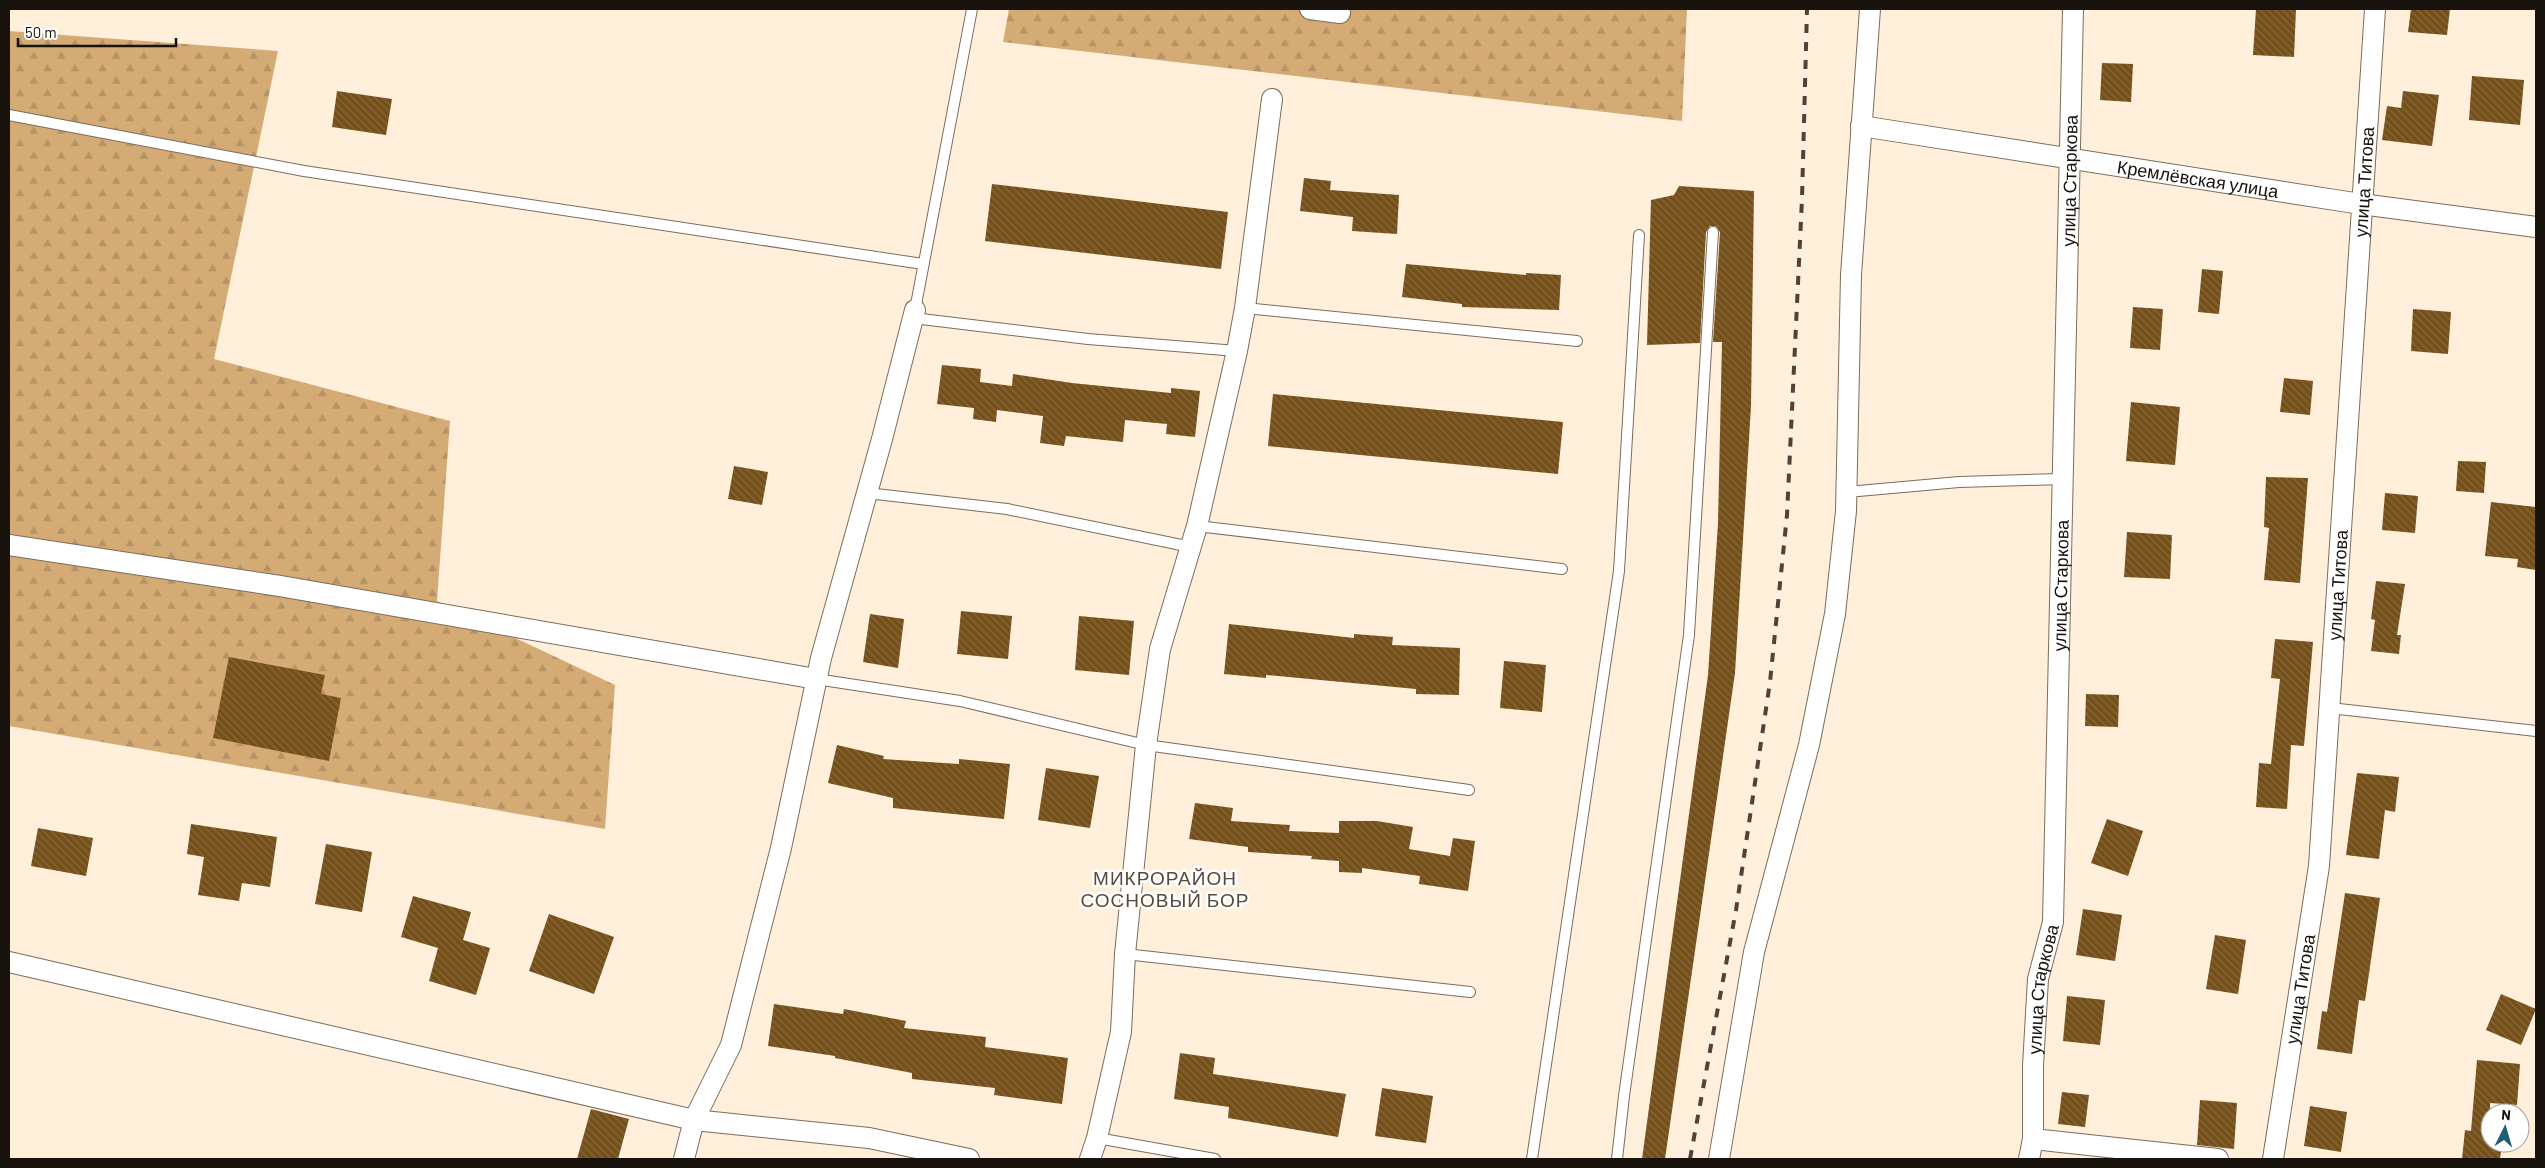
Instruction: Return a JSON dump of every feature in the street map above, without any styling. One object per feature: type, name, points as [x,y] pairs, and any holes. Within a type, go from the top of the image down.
[{"type":"street","points":[[1310,9],[1340,13]]},
{"type":"street","points":[[1719,1159],[1754,952],[1809,745],[1835,614],[1847,492],[1851,275],[1870,9]]},
{"type":"street","name":"улица Старкова","points":[[2029,1159],[2033,1139],[2033,1066],[2038,979],[2053,922],[2072,9]]},
{"type":"street","name":"улица Титова","points":[[2273,1159],[2319,866],[2375,9]]},
{"type":"street","points":[[1090,1159],[1097,1138],[1121,1032],[1125,954],[1146,745],[1160,649],[1197,526],[1237,351],[1245,308],[1272,99]]},
{"type":"street","name":"Кремлёвская улица","points":[[1862,126],[2361,204],[2536,227]]},
{"type":"street","points":[[684,1159],[694,1120],[731,1046],[777,866],[816,679],[914,314]]},
{"type":"street","points":[[9,545],[280,586],[816,679]]},
{"type":"street","points":[[9,962],[694,1120],[869,1138],[969,1159]]},
{"type":"street","points":[[2033,1139],[2218,1159]]},
{"type":"lane","points":[[972,9],[914,314],[1088,339],[1237,351]]},
{"type":"lane","points":[[9,115],[304,171],[923,264]]},
{"type":"lane","points":[[1617,1159],[1624,1096],[1689,635],[1713,232]]},
{"type":"lane","points":[[1532,1159],[1619,571],[1639,235]]},
{"type":"lane","points":[[1245,308],[1577,341]]},
{"type":"lane","points":[[1847,492],[1959,482],[2062,479]]},
{"type":"lane","points":[[867,493],[1007,508],[1190,547]]},
{"type":"lane","points":[[1197,526],[1562,569]]},
{"type":"lane","points":[[816,679],[960,701],[1146,745],[1469,790]]},
{"type":"lane","points":[[2330,708],[2536,731]]},
{"type":"lane","points":[[1125,954],[1470,992]]},
{"type":"lane","points":[[1097,1138],[1215,1159]]},
{"type":"green space","points":[[1009,9],[1687,9],[1682,121],[1003,42]]},
{"type":"green space","points":[[9,31],[278,51],[214,359],[450,421],[437,601],[615,685],[605,829],[9,726]]},
{"type":"building","points":[[2256,9],[2296,9],[2294,57],[2253,55]]},
{"type":"building","points":[[2411,9],[2450,9],[2447,35],[2408,32]]},
{"type":"building","points":[[2102,63],[2133,64],[2131,102],[2100,100]]},
{"type":"building","points":[[2472,76],[2524,80],[2520,125],[2469,120]]},
{"type":"building","points":[[337,91],[392,99],[386,135],[332,127]]},
{"type":"building","points":[[2403,91],[2439,95],[2432,146],[2382,140],[2387,106],[2401,108]]},
{"type":"building","points":[[1304,178],[1331,181],[1330,190],[1399,195],[1397,234],[1352,231],[1353,217],[1300,211]]},
{"type":"building","points":[[992,184],[1228,212],[1221,269],[985,241]]},
{"type":"building","points":[[1679,186],[1754,191],[1751,406],[1735,673],[1665,1159],[1642,1159],[1708,675],[1718,523],[1722,342],[1713,342],[1720,232],[1716,226],[1710,226],[1706,232],[1700,343],[1647,345],[1651,200],[1674,195]]},
{"type":"building","points":[[1406,264],[1526,275],[1526,273],[1561,275],[1559,310],[1462,307],[1462,304],[1402,297]]},
{"type":"building","points":[[2202,269],[2223,271],[2219,314],[2198,312]]},
{"type":"building","points":[[2133,307],[2163,309],[2160,350],[2130,348]]},
{"type":"building","points":[[2413,309],[2451,312],[2448,354],[2411,351]]},
{"type":"building","points":[[942,365],[981,369],[980,382],[1012,386],[1013,374],[1072,383],[1171,393],[1171,388],[1200,391],[1195,437],[1166,434],[1167,424],[1125,420],[1123,442],[1066,436],[1064,446],[1040,443],[1043,416],[997,410],[996,422],[973,419],[974,408],[937,404]]},
{"type":"building","points":[[2284,378],[2313,381],[2310,415],[2280,412]]},
{"type":"building","points":[[1273,394],[1563,422],[1558,474],[1268,446]]},
{"type":"building","points":[[2131,402],[2180,407],[2175,465],[2126,461]]},
{"type":"building","points":[[2458,461],[2486,462],[2484,493],[2456,491]]},
{"type":"building","points":[[734,466],[768,472],[762,505],[728,499]]},
{"type":"building","points":[[2266,477],[2308,478],[2300,583],[2264,580],[2269,528],[2264,527]]},
{"type":"building","points":[[2385,493],[2418,496],[2415,533],[2382,530]]},
{"type":"building","points":[[2491,502],[2536,507],[2536,570],[2517,567],[2518,559],[2485,556]]},
{"type":"building","points":[[2127,532],[2172,535],[2170,579],[2124,577]]},
{"type":"building","points":[[2376,581],[2405,584],[2397,635],[2401,635],[2399,654],[2371,651],[2375,620],[2371,619]]},
{"type":"building","points":[[961,611],[1012,616],[1008,659],[957,654]]},
{"type":"building","points":[[870,614],[904,619],[898,668],[863,662]]},
{"type":"building","points":[[1079,616],[1134,621],[1129,675],[1075,670]]},
{"type":"building","points":[[1229,624],[1354,638],[1354,634],[1393,637],[1392,645],[1460,648],[1459,695],[1416,694],[1416,689],[1266,675],[1266,678],[1224,674]]},
{"type":"building","points":[[2275,639],[2313,642],[2304,746],[2291,745],[2287,809],[2256,807],[2259,763],[2271,764],[2280,679],[2271,678]]},
{"type":"building","points":[[229,657],[325,675],[321,694],[341,698],[329,761],[213,738]]},
{"type":"building","points":[[1504,661],[1546,665],[1542,712],[1500,708]]},
{"type":"building","points":[[2086,694],[2119,695],[2118,727],[2085,726]]},
{"type":"building","points":[[837,745],[884,756],[883,759],[959,764],[959,759],[1010,764],[1004,819],[893,808],[893,798],[828,783]]},
{"type":"building","points":[[1046,768],[1099,776],[1090,828],[1038,820]]},
{"type":"building","points":[[2357,773],[2399,777],[2395,812],[2385,810],[2379,859],[2346,855]]},
{"type":"building","points":[[1195,803],[1233,808],[1231,821],[1290,825],[1289,831],[1339,833],[1339,821],[1377,821],[1413,827],[1409,849],[1450,856],[1453,838],[1475,841],[1468,891],[1419,884],[1420,876],[1362,868],[1362,873],[1339,872],[1339,861],[1311,859],[1312,856],[1248,852],[1248,847],[1189,839]]},
{"type":"building","points":[[2107,819],[2143,831],[2128,876],[2091,863]]},
{"type":"building","points":[[191,824],[277,837],[270,887],[242,883],[239,901],[198,895],[204,857],[187,854]]},
{"type":"building","points":[[38,828],[93,838],[86,876],[31,866]]},
{"type":"building","points":[[326,844],[372,852],[362,912],[315,904]]},
{"type":"building","points":[[2345,893],[2380,898],[2365,1001],[2359,1000],[2352,1054],[2317,1049],[2322,1011],[2327,1012]]},
{"type":"building","points":[[413,896],[471,912],[463,940],[490,948],[476,995],[429,981],[438,948],[401,937]]},
{"type":"building","points":[[2083,909],[2122,915],[2115,961],[2076,955]]},
{"type":"building","points":[[549,914],[614,937],[594,994],[529,971]]},
{"type":"building","points":[[2215,935],[2246,940],[2238,994],[2206,989]]},
{"type":"building","points":[[2501,994],[2536,1009],[2521,1045],[2486,1030]]},
{"type":"building","points":[[2067,996],[2105,1000],[2100,1045],[2063,1041]]},
{"type":"building","points":[[774,1004],[843,1014],[844,1009],[906,1021],[904,1028],[986,1037],[985,1047],[1068,1058],[1062,1104],[994,1095],[995,1088],[912,1079],[912,1073],[835,1058],[835,1056],[768,1046]]},
{"type":"building","points":[[1180,1053],[1215,1058],[1213,1074],[1346,1094],[1338,1137],[1228,1118],[1229,1107],[1174,1099]]},
{"type":"building","points":[[2477,1060],[2520,1064],[2517,1103],[2480,1103],[2480,1153],[2501,1153],[2500,1159],[2462,1159],[2465,1130],[2471,1131]]},
{"type":"building","points":[[1382,1088],[1433,1096],[1426,1143],[1375,1136]]},
{"type":"building","points":[[2062,1092],[2089,1095],[2085,1127],[2058,1124]]},
{"type":"building","points":[[2200,1100],[2237,1103],[2234,1149],[2197,1145]]},
{"type":"building","points":[[2310,1106],[2347,1112],[2341,1152],[2304,1146]]},
{"type":"building","points":[[591,1109],[629,1119],[618,1159],[577,1159]]},
{"type":"railway","points":[[1690,1159],[1736,910],[1770,682],[1787,515],[1802,199],[1807,9]]},
{"type":"district","name":"МИКРОРАЙОН СОСНОВЫЙ БОР","points":[[1165,888]]}]
